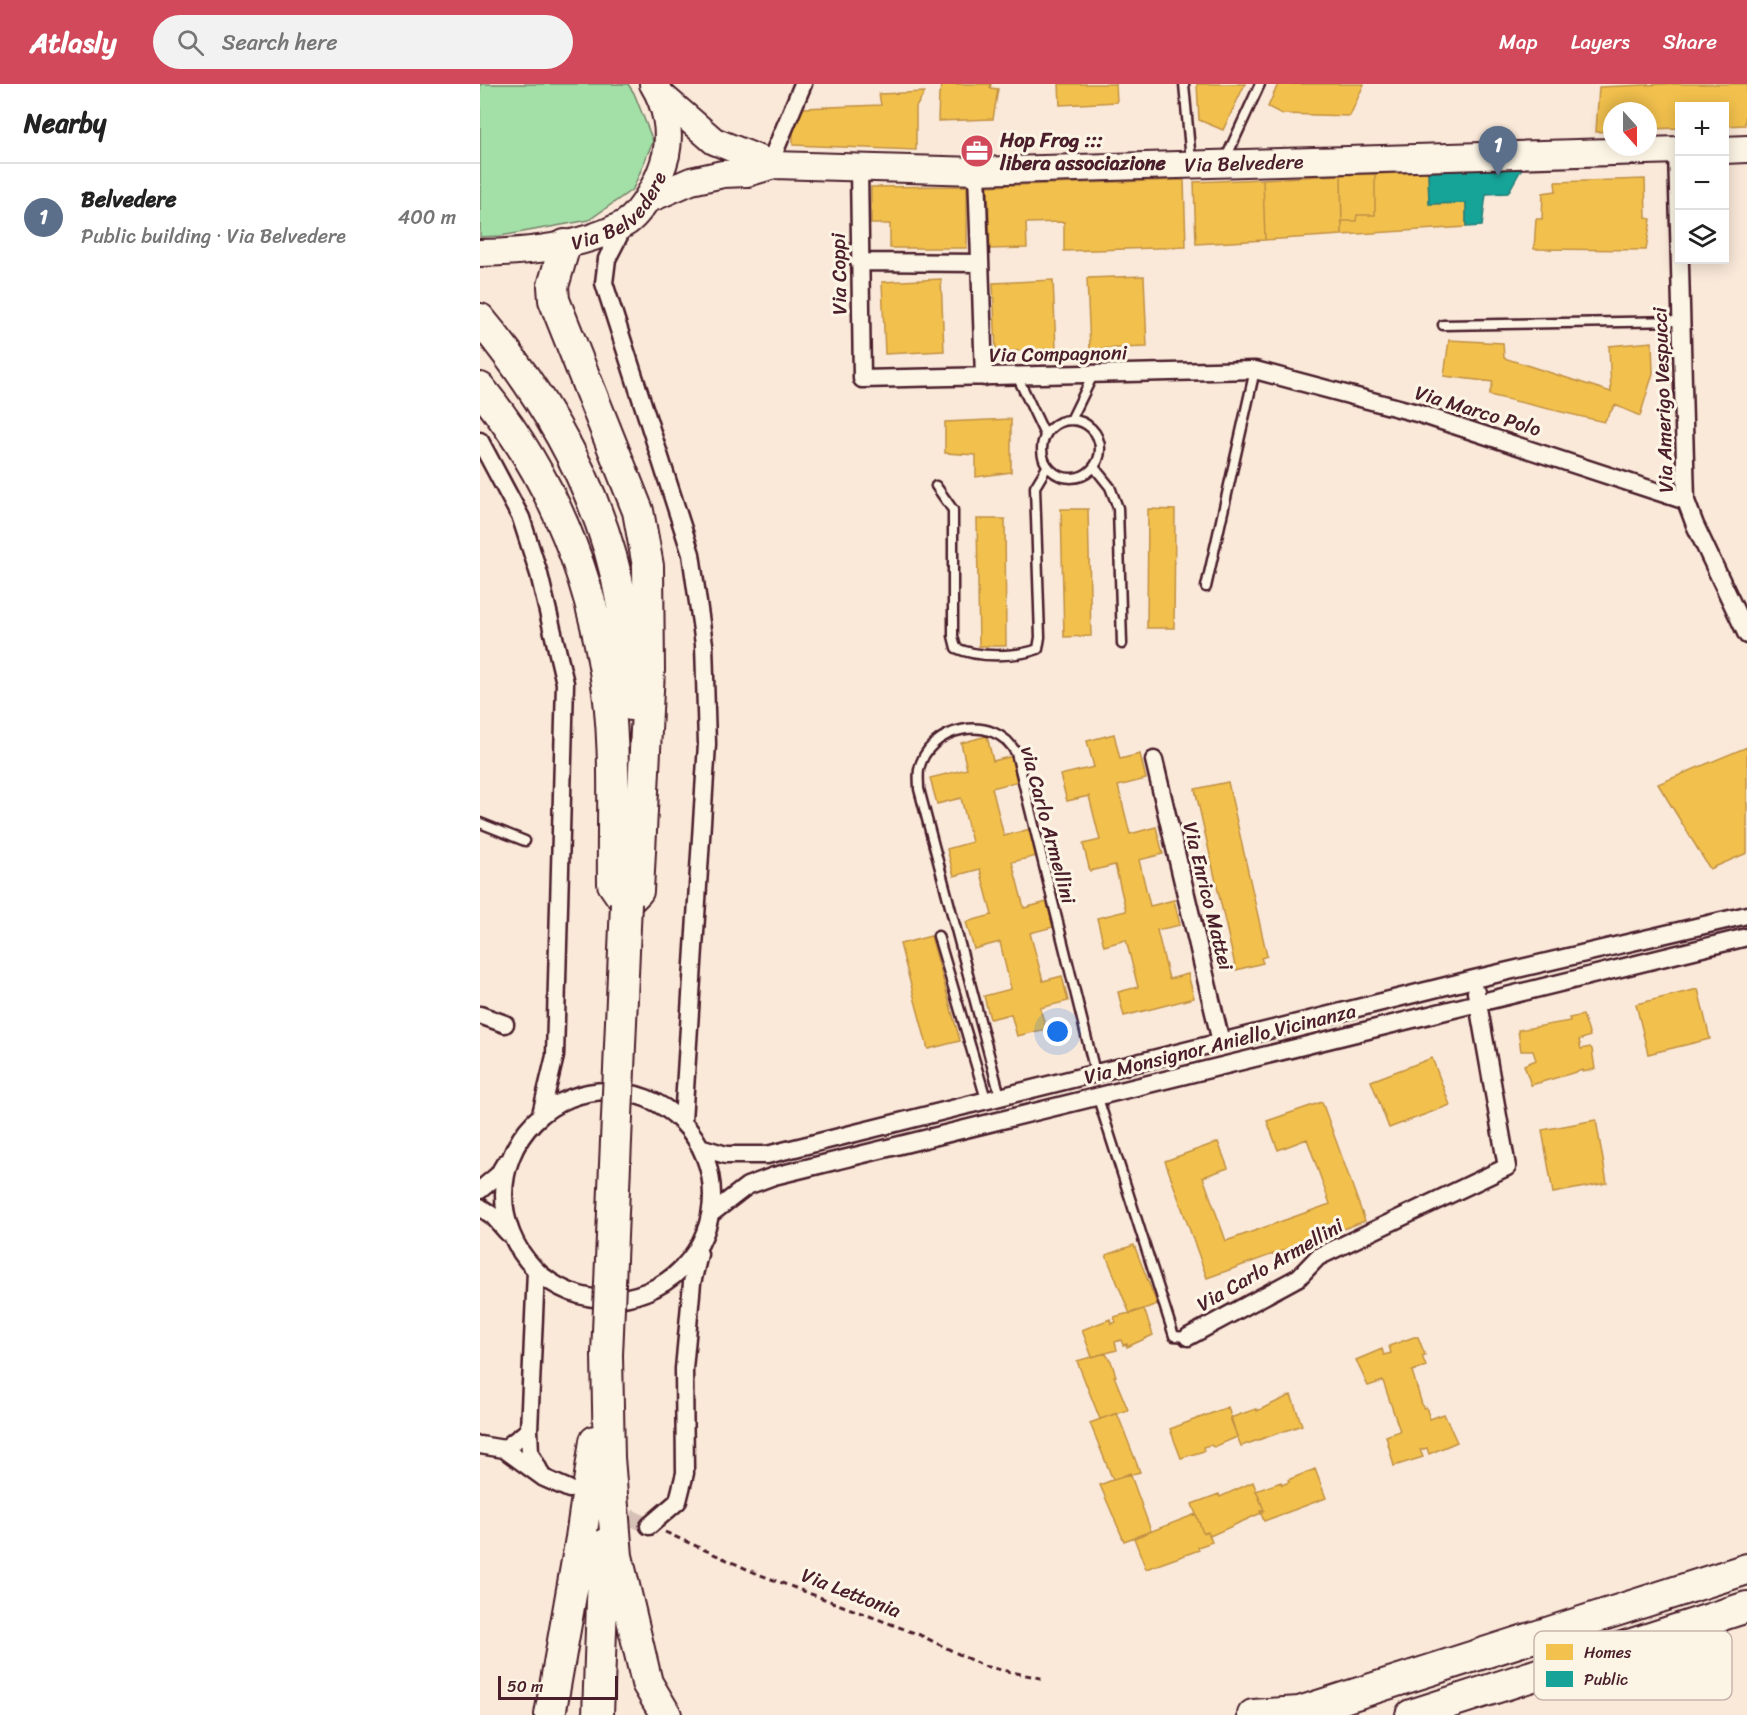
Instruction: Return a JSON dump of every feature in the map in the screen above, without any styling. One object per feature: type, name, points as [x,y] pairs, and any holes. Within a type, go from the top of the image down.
[{"type":"highway","points":[[565,245],[553,286],[554,300],[638,511],[648,566],[648,692],[638,891],[626,903]]},
{"type":"highway","points":[[480,319],[513,358],[553,420],[580,471],[607,545],[621,604],[632,717],[607,1355],[609,1458],[617,1556],[647,1683],[666,1715]]},
{"type":"highway","points":[[480,387],[522,443],[538,470],[568,533],[581,567],[605,670],[610,714],[613,884],[626,903]]},
{"type":"highway","points":[[550,1715],[581,1538],[607,1355]]},
{"type":"highway","points":[[598,1715],[609,1458]]},
{"type":"highway","points":[[1552,1631],[1747,1569]]},
{"type":"highway","points":[[1670,1631],[1747,1606]]},
{"type":"highway","points":[[1253,1715],[1295,1713],[1534,1637]]},
{"type":"highway","points":[[1411,1715],[1534,1675]]},
{"type":"highway","points":[[1461,1715],[1485,1707],[1522,1679]]},
{"type":"main road","points":[[657,89],[714,141],[774,165]]},
{"type":"main road","name":"Via Belvedere","points":[[480,254],[516,252],[565,245],[625,224],[647,200],[663,167],[667,151],[668,134],[657,89]]},
{"type":"main road","points":[[1729,150],[1747,149]]},
{"type":"main road","name":"Via Belvedere","points":[[774,165],[977,171],[1675,150]]},
{"type":"main road","points":[[647,200],[691,181],[723,174],[747,173],[774,165]]},
{"type":"street","points":[[774,165],[774,153],[803,84]]},
{"type":"street","name":"Via Amerigo Vespucci","points":[[1678,156],[1686,501],[1747,635]]},
{"type":"street","name":"Via Coppi","points":[[859,168],[862,380]]},
{"type":"street","points":[[977,171],[984,377]]},
{"type":"street","points":[[625,224],[607,259],[604,283],[692,554],[704,644],[707,744],[683,1121]]},
{"type":"street","points":[[859,262],[980,263]]},
{"type":"street","name":"Via Compagnoni","points":[[862,380],[1255,370]]},
{"type":"street","name":"Via Marco Polo","points":[[1255,370],[1416,413],[1686,501]]},
{"type":"street","points":[[482,450],[521,518],[539,574],[565,683],[555,1056],[541,1114]]},
{"type":"street","name":"Via Enrico Mattei","points":[[1154,760],[1221,1042]]},
{"type":"street","name":"Via Monsignor Aniello Vicinanza","points":[[703,1148],[726,1155],[767,1155],[1474,979],[1747,915]]},
{"type":"street","name":"Via Monsignor Aniello Vicinanza","points":[[712,1213],[747,1186],[774,1176],[1747,937]]},
{"type":"street","name":"Via Carlo Armellini","points":[[1188,1337],[1299,1277],[1318,1257],[1507,1167],[1474,979]]},
{"type":"street","points":[[480,1015],[505,1024]]},
{"type":"street","points":[[480,1190],[498,1174],[525,1132],[541,1114],[586,1092],[609,1090],[631,1092],[652,1099],[683,1121],[703,1148],[713,1180],[712,1213],[692,1283],[684,1369],[685,1473],[678,1501],[649,1526]]},
{"type":"street","points":[[513,1152],[505,1175],[503,1199],[513,1239]]},
{"type":"street","points":[[480,1207],[493,1216],[536,1271],[553,1284],[572,1293],[594,1299],[618,1299],[641,1294],[662,1285],[686,1266],[703,1241]]},
{"type":"street","points":[[536,1271],[529,1430],[530,1453],[544,1478]]},
{"type":"street","points":[[504,1449],[529,1430]]},
{"type":"street","points":[[480,1445],[504,1449],[544,1478],[569,1489]]},
{"type":"lane","points":[[1184,84],[1191,164]]},
{"type":"lane","points":[[1224,163],[1260,84]]},
{"type":"lane","points":[[1443,325],[1682,321]]},
{"type":"lane","points":[[1206,587],[1255,370]]},
{"type":"lane","points":[[1071,420],[1093,375]]},
{"type":"lane","points":[[1017,376],[1045,435]]},
{"type":"lane","points":[[1071,420],[1084,423],[1098,439],[1100,449],[1094,467],[1086,474],[1072,478],[1055,474],[1047,467],[1041,446],[1051,427],[1071,420]]},
{"type":"lane","points":[[936,486],[953,510],[953,636],[956,648],[968,654],[1026,653],[1038,649],[1040,637],[1035,487],[1047,467]]},
{"type":"lane","points":[[1094,467],[1110,487],[1118,508],[1122,644]]},
{"type":"lane","name":"via Carlo Armellini","points":[[993,1097],[919,789],[919,770],[922,763],[942,737],[952,732],[987,729],[1002,735],[1016,753],[1095,1072]]},
{"type":"lane","points":[[480,823],[525,841]]},
{"type":"lane","points":[[938,936],[993,1097]]},
{"type":"lane","name":"Via Carlo Armellini","points":[[1097,1095],[1174,1336],[1188,1337]]},
{"type":"path","name":"Via Lettonia","points":[[649,1526],[758,1574],[920,1635],[983,1666],[1045,1679]]},
{"type":"green space","points":[[480,84],[628,84],[634,93],[653,141],[633,189],[589,220],[501,236],[480,237]]},
{"type":"building: Homes","points":[[943,84],[991,84],[990,88],[998,89],[993,119],[938,121],[939,94]]},
{"type":"building: Homes","points":[[1059,84],[1116,84],[1117,102],[1060,105]]},
{"type":"building: Homes","points":[[1197,84],[1245,84],[1223,130],[1199,120]]},
{"type":"building: Homes","points":[[1278,84],[1364,84],[1350,116],[1282,114],[1268,107]]},
{"type":"building: Homes","points":[[1747,84],[1745,125],[1729,126],[1729,102],[1675,102],[1675,128],[1657,129],[1657,102],[1603,102],[1603,132],[1596,132],[1599,87]]},
{"type":"building: Homes","points":[[925,92],[916,107],[916,150],[793,145],[793,126],[803,108],[881,105],[879,94]]},
{"type":"building: Homes","points":[[1428,172],[1429,204],[1466,203],[1466,227],[1342,235],[1342,221],[1356,221],[1357,215],[1375,215],[1375,174]]},
{"type":"building: Homes","points":[[1375,174],[1375,215],[1357,215],[1356,221],[1342,221],[1341,175]]},
{"type":"building: Homes","points":[[1341,175],[1342,235],[1265,240],[1263,179]]},
{"type":"building: Homes","points":[[1263,179],[1265,240],[1196,244],[1194,182]]},
{"type":"building: Homes","points":[[1645,179],[1646,218],[1651,219],[1646,250],[1534,249],[1536,219],[1542,219],[1543,193],[1556,191],[1555,182]]},
{"type":"building: Homes","points":[[1184,180],[1186,247],[1064,251],[1064,222],[1026,223],[1027,248],[990,249],[988,186]]},
{"type":"building: Homes","points":[[967,186],[967,248],[890,248],[890,224],[871,224],[871,187]]},
{"type":"building: Homes","points":[[1144,276],[1147,347],[1090,349],[1087,278]]},
{"type":"building: Homes","points":[[941,279],[944,351],[885,354],[882,282]]},
{"type":"building: Homes","points":[[1053,280],[1056,349],[996,352],[993,283]]},
{"type":"building: Homes","points":[[1449,340],[1503,343],[1504,358],[1611,392],[1609,346],[1652,342],[1653,373],[1640,416],[1615,405],[1604,422],[1489,395],[1493,382],[1444,376]]},
{"type":"building: Homes","points":[[1011,419],[1011,472],[976,477],[976,455],[945,453],[945,422]]},
{"type":"building: Homes","points":[[1061,509],[1088,509],[1091,636],[1064,637]]},
{"type":"building: Homes","points":[[1148,509],[1175,510],[1174,628],[1147,628]]},
{"type":"building: Homes","points":[[977,519],[1005,519],[1006,646],[979,646]]},
{"type":"building: Homes","points":[[1114,734],[1120,759],[1140,754],[1146,779],[1118,786],[1130,834],[1156,827],[1163,854],[1139,860],[1150,906],[1174,900],[1180,925],[1157,930],[1169,979],[1188,974],[1194,998],[1124,1016],[1118,992],[1138,987],[1126,940],[1104,946],[1097,918],[1126,911],[1115,865],[1090,871],[1083,844],[1100,840],[1089,796],[1067,801],[1060,775],[1094,767],[1087,741]]},
{"type":"building: Homes","points":[[987,736],[993,761],[1013,756],[1019,781],[992,788],[1004,836],[1030,829],[1037,856],[1012,862],[1024,908],[1047,902],[1053,927],[1030,933],[1043,981],[1062,976],[1068,1001],[1040,1008],[1046,1029],[1017,1036],[1011,1014],[990,1019],[984,996],[1011,989],[1000,942],[974,949],[966,922],[992,915],[980,869],[954,876],[947,849],[972,842],[961,798],[937,804],[930,778],[967,769],[961,743]]},
{"type":"building: Homes","points":[[1747,747],[1747,853],[1710,869],[1658,784]]},
{"type":"building: Homes","points":[[1228,782],[1267,956],[1261,958],[1263,963],[1236,970],[1195,789]]},
{"type":"building: Homes","points":[[931,936],[960,1041],[928,1049],[900,944]]},
{"type":"building: Homes","points":[[1698,989],[1710,1039],[1648,1054],[1636,1004]]},
{"type":"building: Homes","points":[[1583,1015],[1590,1036],[1579,1040],[1581,1049],[1590,1047],[1592,1049],[1595,1069],[1583,1072],[1583,1070],[1531,1085],[1524,1065],[1536,1060],[1533,1051],[1521,1051],[1518,1030],[1570,1021],[1569,1018]]},
{"type":"building: Homes","points":[[1432,1058],[1450,1105],[1389,1128],[1371,1081]]},
{"type":"building: Homes","points":[[1322,1102],[1365,1221],[1207,1278],[1165,1161],[1218,1142],[1228,1168],[1203,1177],[1226,1241],[1330,1204],[1307,1139],[1278,1150],[1267,1121]]},
{"type":"building: Homes","points":[[1596,1120],[1607,1183],[1553,1193],[1542,1130]]},
{"type":"building: Homes","points":[[1134,1245],[1157,1304],[1130,1314],[1106,1255]]},
{"type":"building: Homes","points":[[1144,1309],[1153,1335],[1127,1347],[1127,1344],[1123,1345],[1121,1340],[1115,1342],[1117,1350],[1092,1357],[1082,1330],[1110,1319],[1111,1324],[1116,1322],[1114,1317]]},
{"type":"building: Homes","points":[[1418,1337],[1425,1355],[1422,1356],[1426,1366],[1412,1371],[1423,1408],[1426,1407],[1430,1419],[1444,1414],[1457,1442],[1429,1454],[1427,1448],[1420,1450],[1423,1457],[1394,1466],[1386,1436],[1400,1431],[1383,1381],[1368,1386],[1356,1360],[1382,1349],[1384,1355],[1391,1353],[1389,1346]]},
{"type":"building: Homes","points":[[1105,1353],[1111,1361],[1116,1376],[1114,1376],[1128,1410],[1100,1419],[1077,1361]]},
{"type":"building: Homes","points":[[1291,1395],[1302,1425],[1241,1446],[1230,1418],[1256,1409],[1257,1411]]},
{"type":"building: Homes","points":[[1228,1407],[1237,1437],[1214,1447],[1210,1445],[1203,1447],[1204,1451],[1181,1458],[1170,1429]]},
{"type":"building: Homes","points":[[1117,1413],[1140,1472],[1113,1480],[1090,1423]]},
{"type":"building: Homes","points":[[1315,1469],[1326,1498],[1264,1521],[1260,1511],[1264,1510],[1256,1491],[1281,1482],[1282,1485],[1289,1482],[1288,1480]]},
{"type":"building: Homes","points":[[1130,1473],[1151,1531],[1124,1541],[1100,1485]]},
{"type":"building: Homes","points":[[1253,1482],[1264,1510],[1210,1536],[1208,1532],[1203,1533],[1192,1504],[1219,1494],[1220,1497]]},
{"type":"building: Homes","points":[[1196,1514],[1203,1533],[1208,1532],[1212,1542],[1198,1547],[1199,1550],[1146,1569],[1134,1538]]},
{"type":"building: Public","points":[[1522,168],[1508,193],[1486,194],[1482,226],[1466,227],[1466,203],[1429,204],[1428,172]]},
{"type":"tunnel","points":[[608,1507],[649,1526]]},
{"type":"place","name":"Hop Frog ::: libera associazione","points":[[977,151]]},
{"type":"place","name":"Belvedere","points":[[1498,176]]}]
